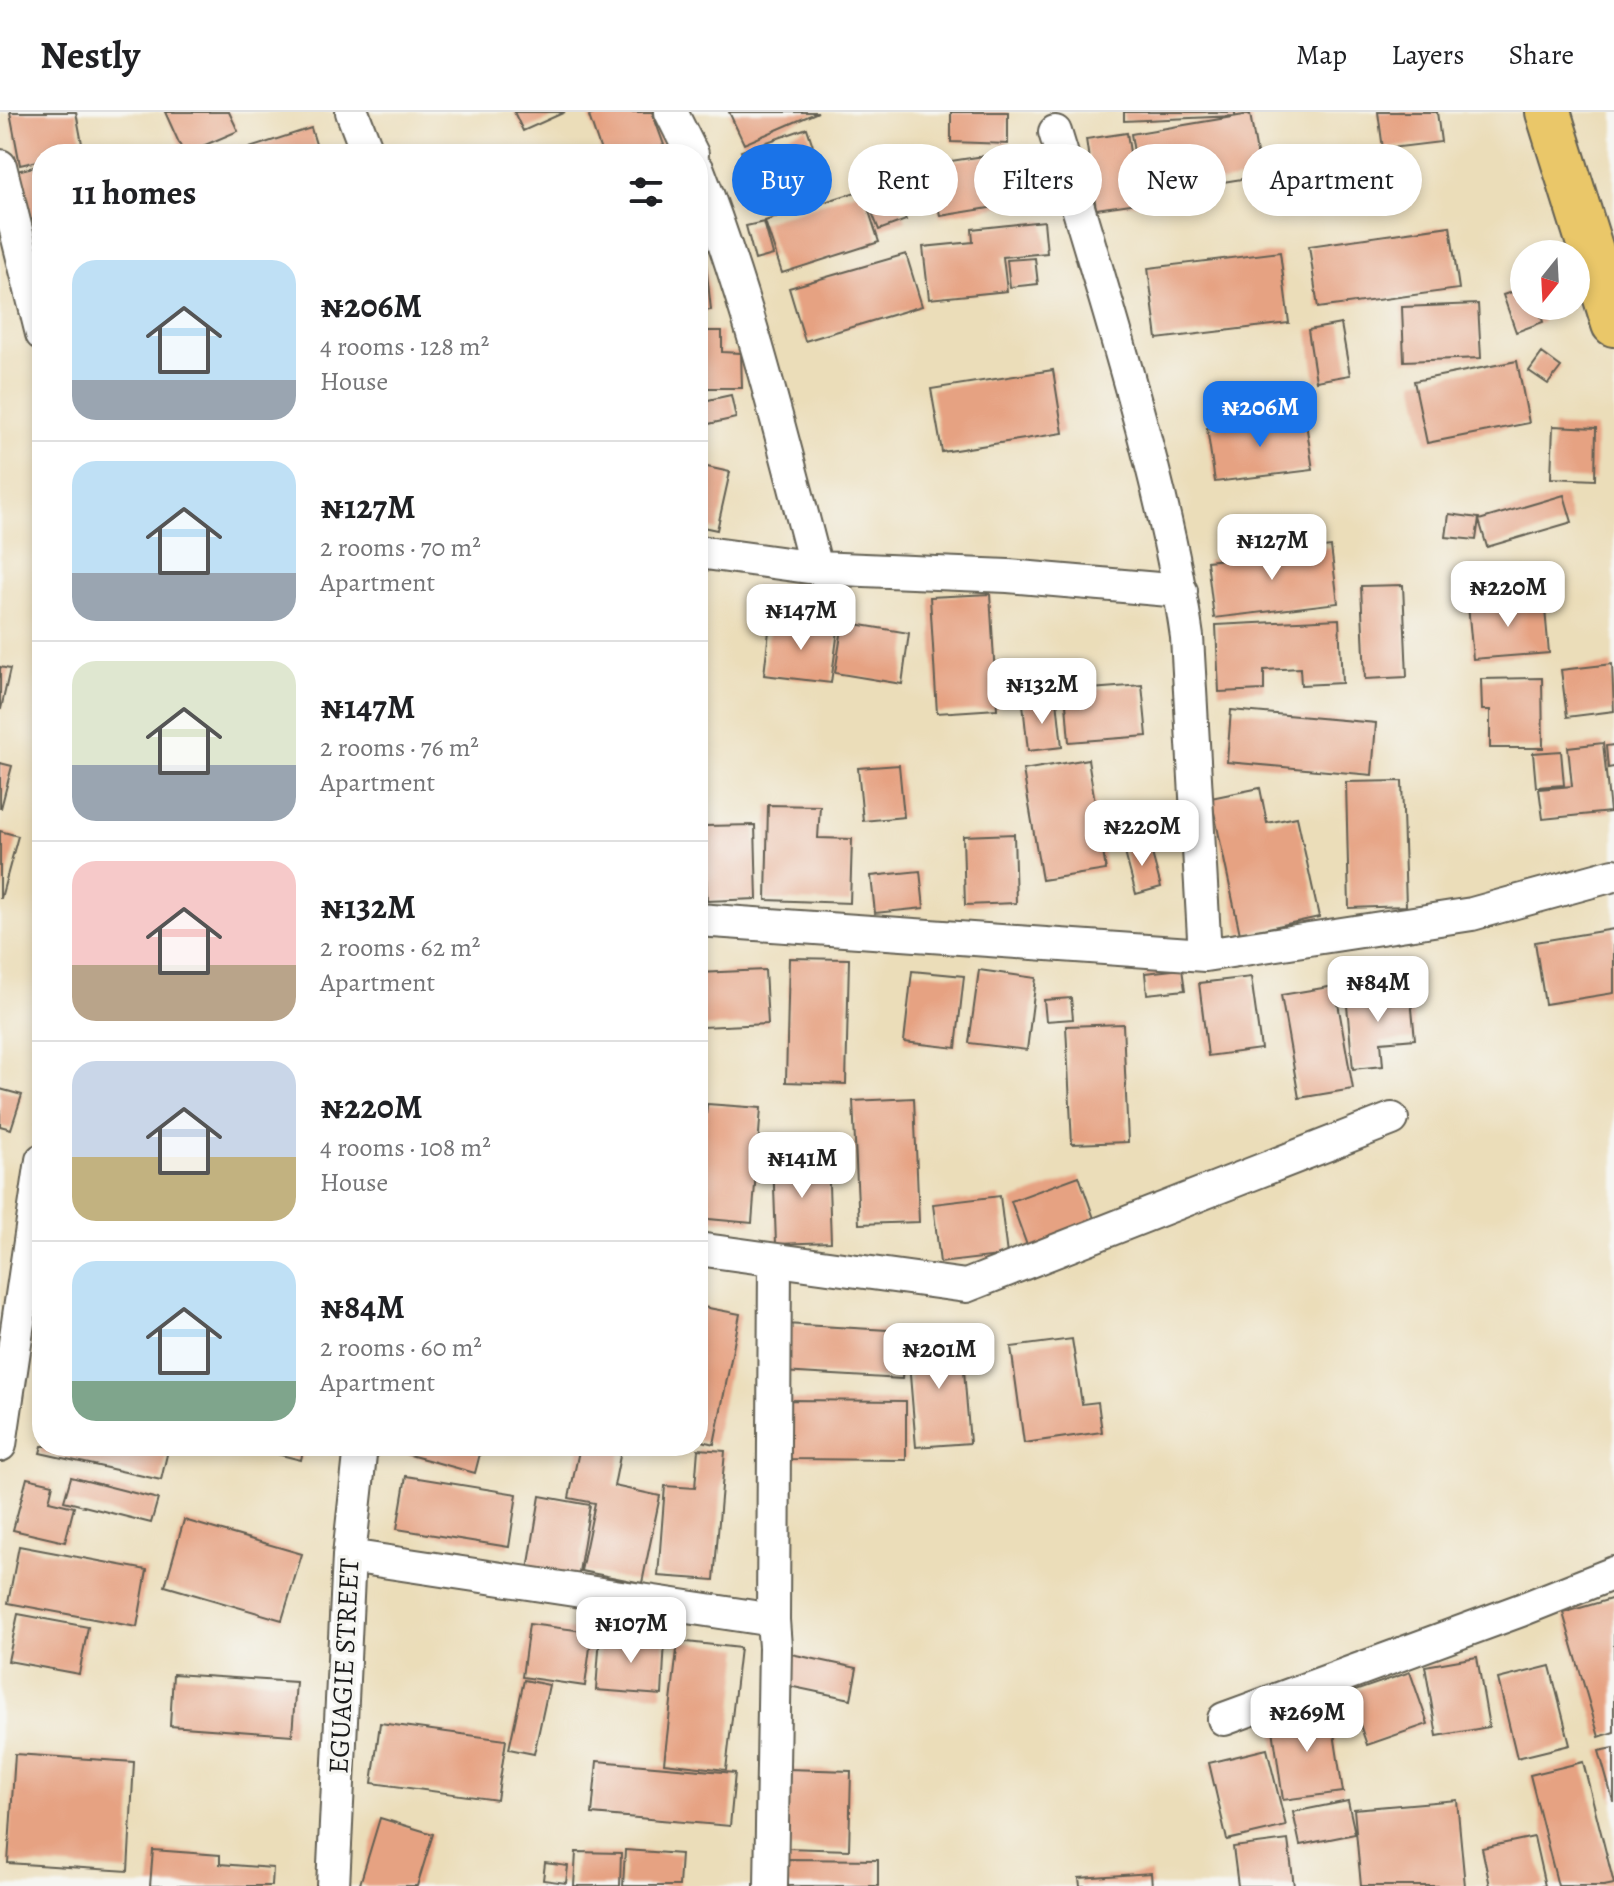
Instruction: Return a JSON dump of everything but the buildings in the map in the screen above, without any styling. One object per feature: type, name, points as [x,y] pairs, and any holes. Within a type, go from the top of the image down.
[{"type":"main road","points":[[1548,112],[1614,324]]},
{"type":"street","points":[[352,112],[364,144]]},
{"type":"street","points":[[671,112],[687,144]]},
{"type":"street","points":[[1055,132],[1113,320],[1163,505],[1181,591],[1187,637],[1205,955]]},
{"type":"street","points":[[0,166],[32,294]]},
{"type":"street","points":[[708,196],[723,234],[772,396],[816,568]]},
{"type":"street","points":[[708,553],[816,568],[1008,576],[1181,591]]},
{"type":"street","points":[[708,921],[1205,955],[1472,914],[1614,875]]},
{"type":"street","points":[[708,1250],[966,1286],[1392,1119]]},
{"type":"street","points":[[0,1445],[32,1228]]},
{"type":"street","points":[[771,1886],[775,1647],[775,1260]]},
{"type":"street","name":"EGUAGIE STREET","points":[[333,1886],[349,1556],[360,1456]]},
{"type":"street","points":[[349,1556],[773,1620]]},
{"type":"street","points":[[1224,1719],[1614,1573]]}]
